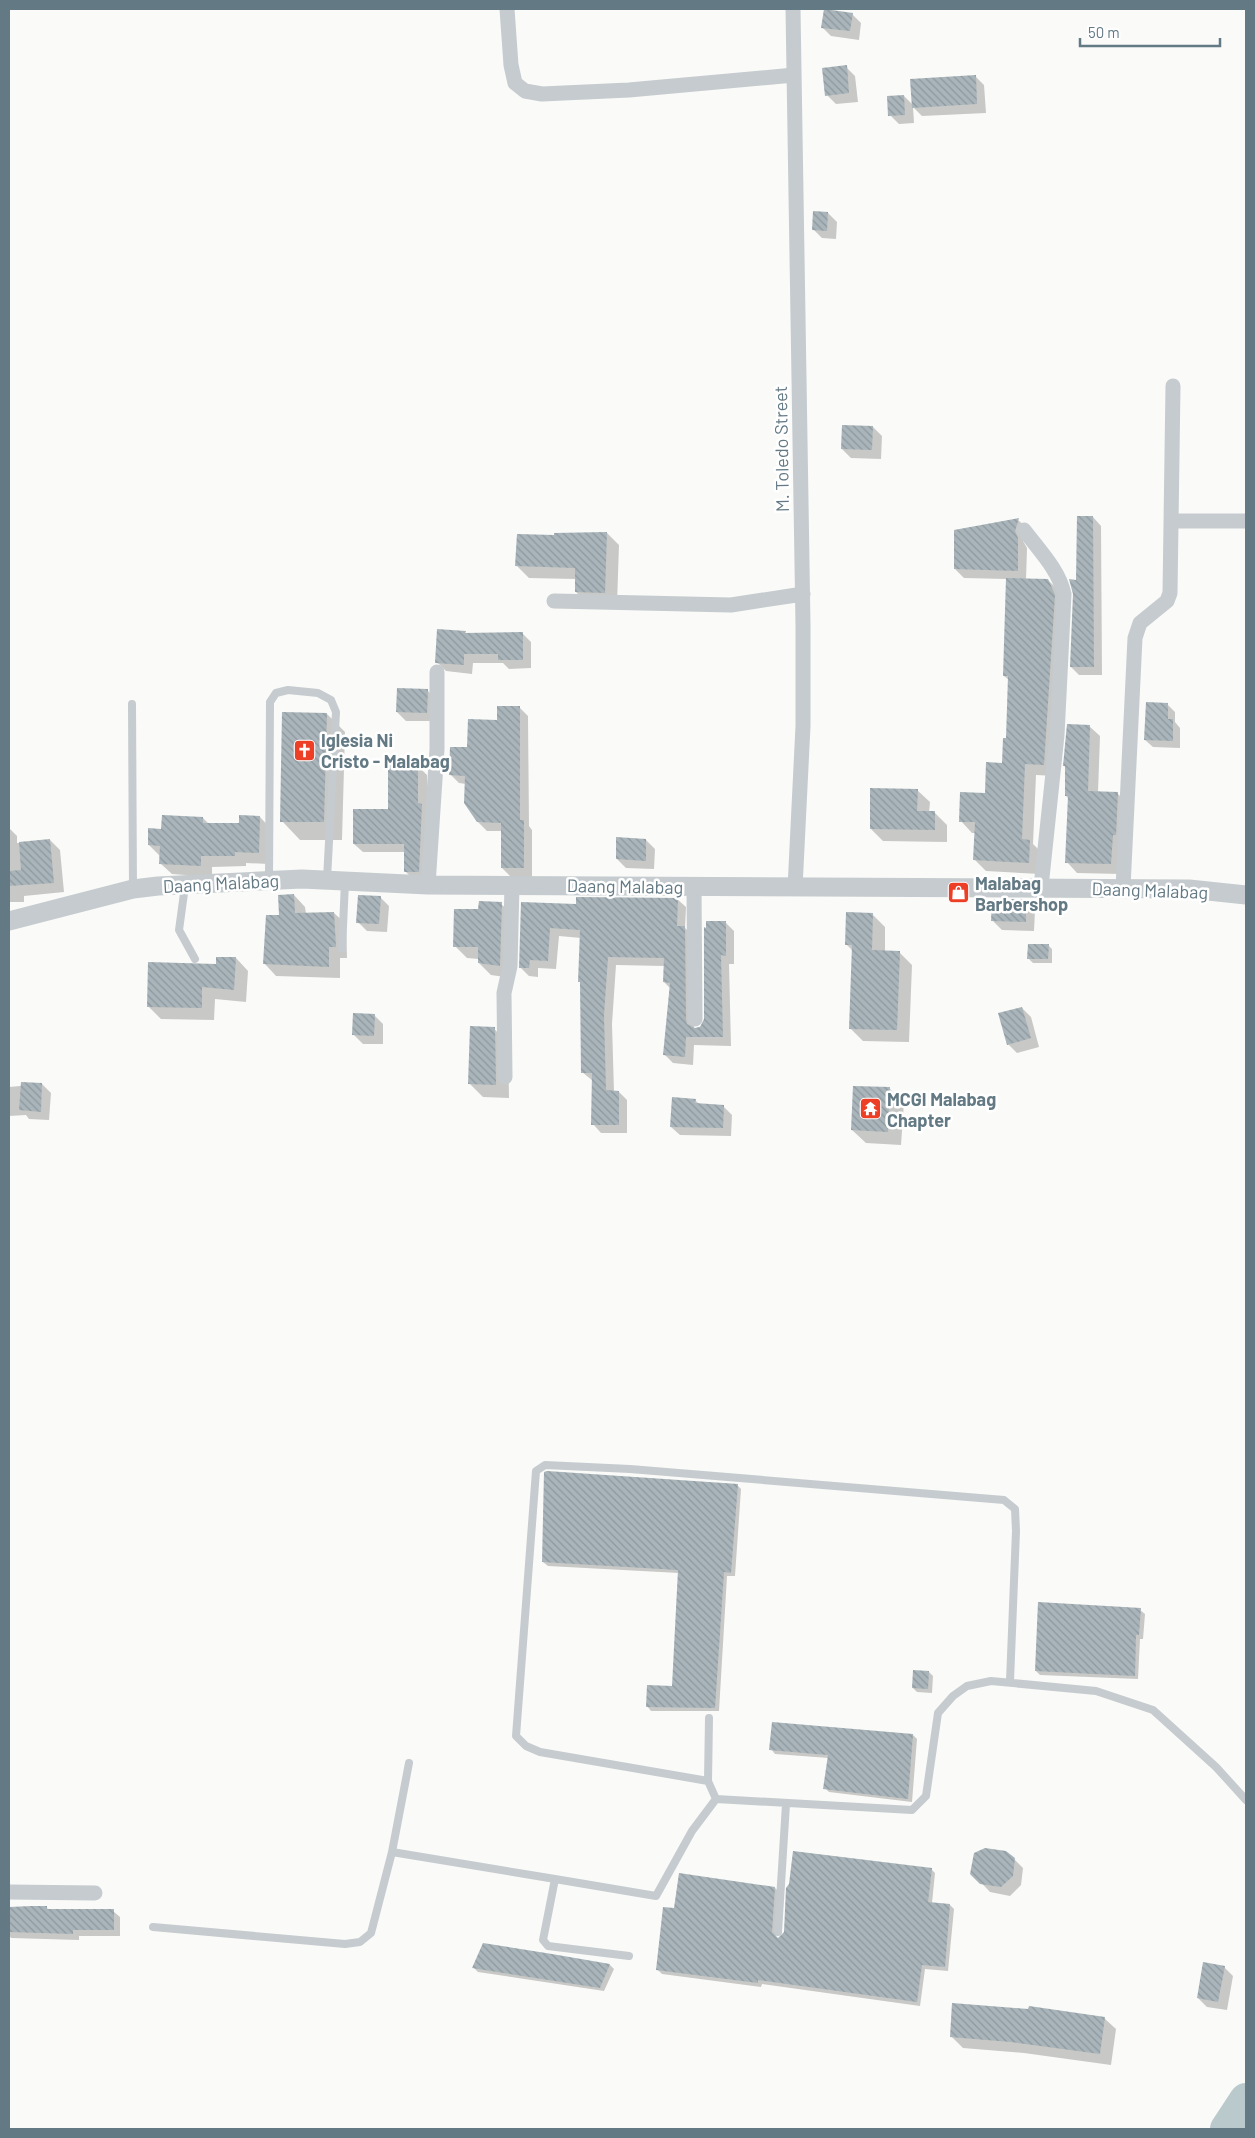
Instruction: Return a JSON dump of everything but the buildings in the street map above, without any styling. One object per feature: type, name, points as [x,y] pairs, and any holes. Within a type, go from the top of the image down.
[{"type":"street","points":[[507,9],[511,65],[515,83],[525,91],[542,94],[629,90],[794,75]]},
{"type":"street","name":"M. Toledo Street","points":[[793,9],[803,594],[803,726],[795,888]]},
{"type":"street","points":[[1123,888],[1135,638],[1140,623],[1167,601],[1170,593],[1173,386]]},
{"type":"street","points":[[1171,521],[1246,521]]},
{"type":"street","points":[[1024,530],[1062,582],[1064,594],[1057,735],[1041,887]]},
{"type":"street","points":[[554,602],[731,606],[803,594]]},
{"type":"street","points":[[428,884],[437,749],[437,672]]},
{"type":"street","name":"Daang Malabag","points":[[9,921],[133,889],[269,880],[336,879],[428,884],[795,888],[1041,887],[1189,889],[1246,895]]},
{"type":"street","points":[[505,1077],[504,993],[510,966],[512,885]]},
{"type":"street","points":[[694,887],[696,1019]]},
{"type":"street","points":[[9,1892],[95,1893]]},
{"type":"lane","points":[[269,880],[270,702],[276,694],[288,690],[318,693],[331,700],[336,712],[336,879],[342,949]]},
{"type":"lane","points":[[132,704],[133,889]]},
{"type":"lane","points":[[186,884],[179,930],[195,959]]},
{"type":"lane","points":[[708,1781],[540,1752],[526,1746],[516,1736],[536,1471],[540,1466],[630,1469],[1004,1500],[1015,1509],[1016,1532],[1010,1681]]},
{"type":"lane","points":[[716,1798],[786,1804],[912,1810],[926,1796],[938,1713],[953,1696],[967,1686],[991,1681],[1010,1681],[1096,1691],[1153,1710],[1216,1766],[1246,1800]]},
{"type":"lane","points":[[709,1718],[708,1781],[716,1798]]},
{"type":"lane","points":[[153,1927],[345,1944],[360,1942],[371,1933],[392,1852],[409,1763]]},
{"type":"lane","points":[[392,1852],[656,1896],[692,1831],[716,1798]]},
{"type":"lane","points":[[778,1932],[786,1804]]},
{"type":"lane","points":[[555,1879],[543,1940],[548,1946],[630,1956]]},
{"type":"waterway","points":[[1227,2129],[1246,2100]]},
{"type":"place","name":"Iglesia Ni Cristo - Malabag","points":[[305,750]]},
{"type":"place","name":"Malabag Barbershop","points":[[959,893]]},
{"type":"place","name":"MCGI Malabag Chapter","points":[[871,1109]]}]
